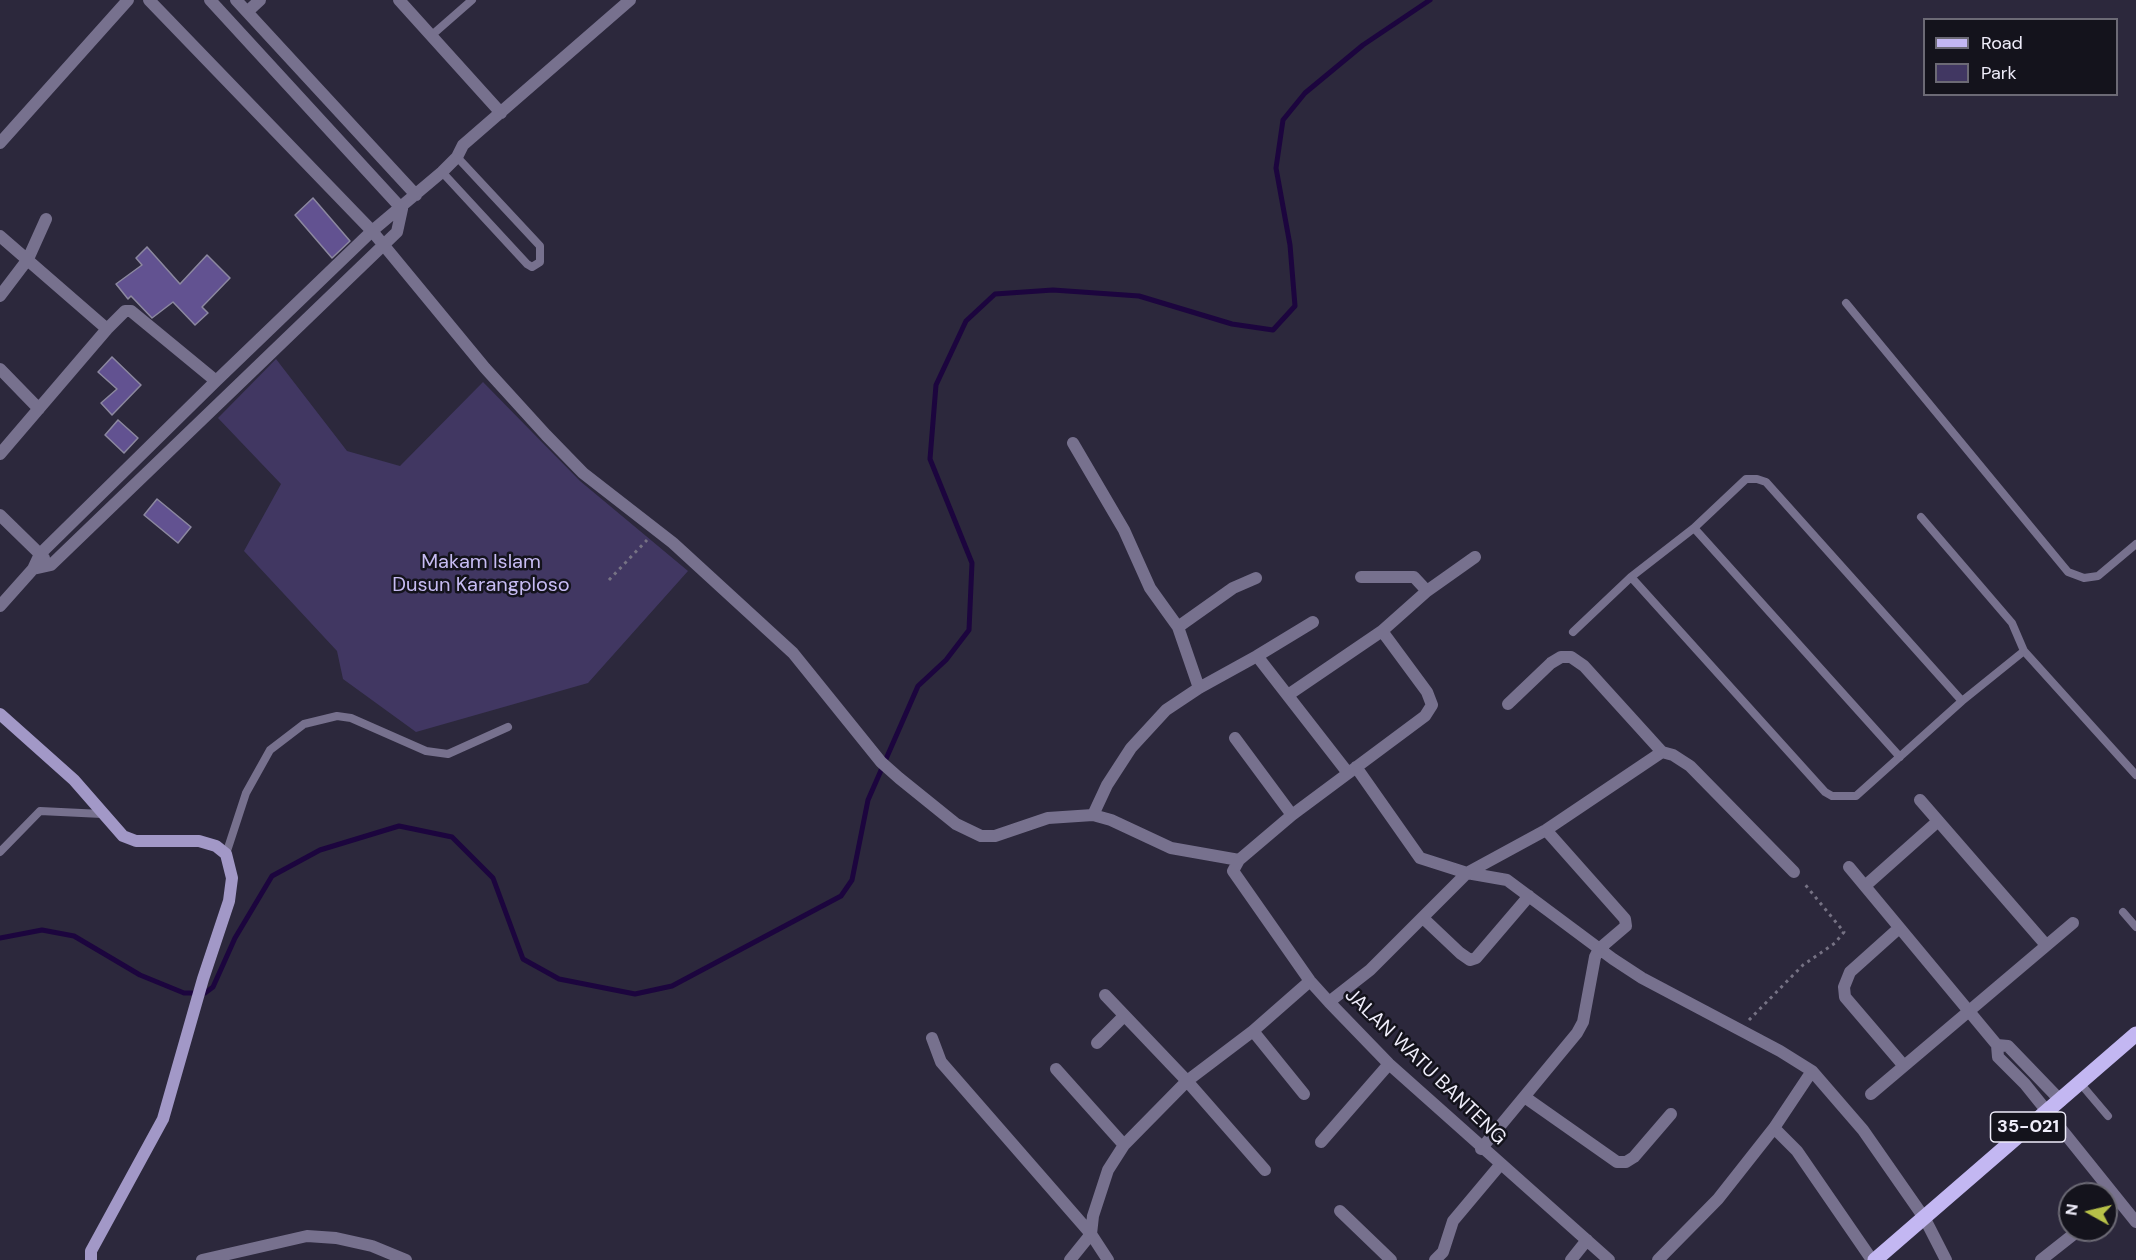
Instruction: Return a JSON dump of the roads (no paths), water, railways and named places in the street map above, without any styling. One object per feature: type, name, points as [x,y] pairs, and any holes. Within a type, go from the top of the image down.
[{"type":"main road","name":"35-021","points":[[1874,1260],[2136,1034]]},
{"type":"street","points":[[0,142],[128,0]]},
{"type":"street","points":[[150,0],[372,231],[546,435],[583,473],[657,530],[793,653],[881,762],[956,824],[981,836],[995,836],[1048,818],[1093,815],[1111,820],[1171,848],[1237,870],[1292,815],[1425,716],[1432,705],[1427,693],[1382,631]]},
{"type":"street","points":[[210,0],[402,209]]},
{"type":"street","points":[[236,0],[416,195]]},
{"type":"street","points":[[247,12],[260,0]]},
{"type":"street","points":[[399,0],[501,113]]},
{"type":"street","points":[[0,606],[33,569],[40,554],[216,381],[372,231],[402,209],[457,158],[463,145],[630,0]]},
{"type":"street","points":[[33,569],[51,565],[397,232],[402,209]]},
{"type":"street","points":[[0,296],[28,259],[46,219]]},
{"type":"street","points":[[0,236],[107,328]]},
{"type":"street","points":[[0,454],[107,328],[125,311],[131,311],[216,381]]},
{"type":"street","points":[[0,369],[39,410]]},
{"type":"street","points":[[1073,443],[1124,530],[1150,588],[1178,627],[1199,688]]},
{"type":"street","points":[[0,515],[51,565]]},
{"type":"street","points":[[1288,695],[1382,631],[1427,591],[1475,557]]},
{"type":"street","points":[[1361,577],[1414,577],[1427,591]]},
{"type":"street","points":[[1178,627],[1233,588],[1256,578]]},
{"type":"street","points":[[1093,815],[1107,785],[1131,747],[1166,710],[1199,688],[1313,622]]},
{"type":"street","points":[[1257,656],[1352,770],[1420,858],[1464,877],[1507,880],[1527,900],[1597,953],[1740,1030],[1807,1077],[1863,1130],[1946,1260]]},
{"type":"street","points":[[1508,704],[1551,663],[1561,657],[1571,657],[1584,666],[1662,752],[1673,755],[1690,766],[1794,872]]},
{"type":"street","points":[[0,714],[74,780],[123,836],[136,841],[199,841],[216,846],[226,854],[231,878],[229,901],[202,979],[163,1119],[91,1251],[91,1260]]},
{"type":"street","points":[[1235,738],[1292,815]]},
{"type":"street","points":[[1329,1002],[1370,970],[1464,877],[1546,830],[1662,752]]},
{"type":"street","points":[[1920,800],[2046,945]]},
{"type":"street","points":[[1865,886],[1937,822]]},
{"type":"street","points":[[1482,1149],[1526,1098],[1583,1022],[1597,953],[1626,926],[1625,919],[1546,830]]},
{"type":"street","points":[[1849,867],[1997,1045],[1998,1057],[2047,1111],[2102,1182]]},
{"type":"street","name":"JALAN WATU BANTENG","points":[[1237,870],[1310,981],[1329,1002],[1389,1064],[1609,1260]]},
{"type":"street","points":[[1423,918],[1470,960],[1485,950],[1527,900]]},
{"type":"street","points":[[1871,1094],[2073,923]]},
{"type":"street","points":[[1898,928],[1850,972],[1844,987],[1845,997],[1904,1066]]},
{"type":"street","points":[[1070,1260],[1091,1234],[1093,1216],[1108,1170],[1124,1145],[1187,1081],[1253,1031],[1310,981]]},
{"type":"street","points":[[1105,995],[1187,1081],[1265,1170]]},
{"type":"street","points":[[1097,1042],[1124,1016]]},
{"type":"street","points":[[1253,1031],[1304,1094]]},
{"type":"street","points":[[932,1038],[941,1062],[1091,1234],[1108,1260]]},
{"type":"street","points":[[1997,1045],[2008,1046],[2061,1101]]},
{"type":"street","points":[[1322,1142],[1389,1064]]},
{"type":"street","points":[[1056,1069],[1124,1145]]},
{"type":"street","points":[[1658,1260],[1718,1199],[1774,1128],[1807,1077]]},
{"type":"street","points":[[1526,1098],[1617,1162],[1626,1162],[1634,1157],[1671,1114]]},
{"type":"street","points":[[1774,1128],[1797,1151],[1874,1260]]},
{"type":"street","points":[[1436,1260],[1443,1252],[1453,1221],[1500,1164]]},
{"type":"street","points":[[2118,1202],[2136,1222]]},
{"type":"street","points":[[1340,1211],[1391,1260]]},
{"type":"street","points":[[202,1260],[307,1236],[336,1238],[372,1246],[406,1260]]},
{"type":"street","points":[[1570,1260],[1587,1240]]},
{"type":"street","points":[[2042,1260],[2064,1242]]},
{"type":"lane","points":[[432,35],[472,0]]},
{"type":"lane","points":[[442,172],[527,264],[532,267],[540,262],[540,246],[457,158]]},
{"type":"lane","points":[[1845,303],[2068,572],[2084,578],[2098,576],[2136,543]]},
{"type":"lane","points":[[1573,632],[1631,577],[1694,528],[1746,479],[1766,482],[1962,701]]},
{"type":"lane","points":[[1921,517],[2012,622],[2024,651],[2136,775]]},
{"type":"lane","points":[[1694,528],[1899,757]]},
{"type":"lane","points":[[1631,577],[1825,792],[1838,798],[1856,796],[1962,701],[2024,651]]},
{"type":"lane","points":[[226,854],[246,793],[270,750],[304,724],[337,716],[351,718],[426,751],[448,754],[508,727]]},
{"type":"lane","points":[[0,852],[40,811],[102,814]]},
{"type":"lane","points":[[2123,912],[2136,927]]},
{"type":"lane","points":[[2080,1083],[2108,1116]]},
{"type":"waterway","points":[[0,938],[42,930],[74,936],[140,975],[184,993],[205,993],[213,987],[235,938],[272,876],[320,850],[399,826],[452,837],[493,878],[523,959],[559,979],[635,994],[672,986],[841,896],[852,880],[868,800],[918,686],[946,660],[969,630],[972,563],[930,459],[936,385],[966,321],[995,294],[1053,290],[1139,296],[1232,324],[1273,330],[1295,306],[1290,245],[1276,168],[1283,120],[1305,93],[1363,45],[1430,0]]},
{"type":"park label","name":"Makam Islam Dusun Karangploso","points":[[481,574]]}]
